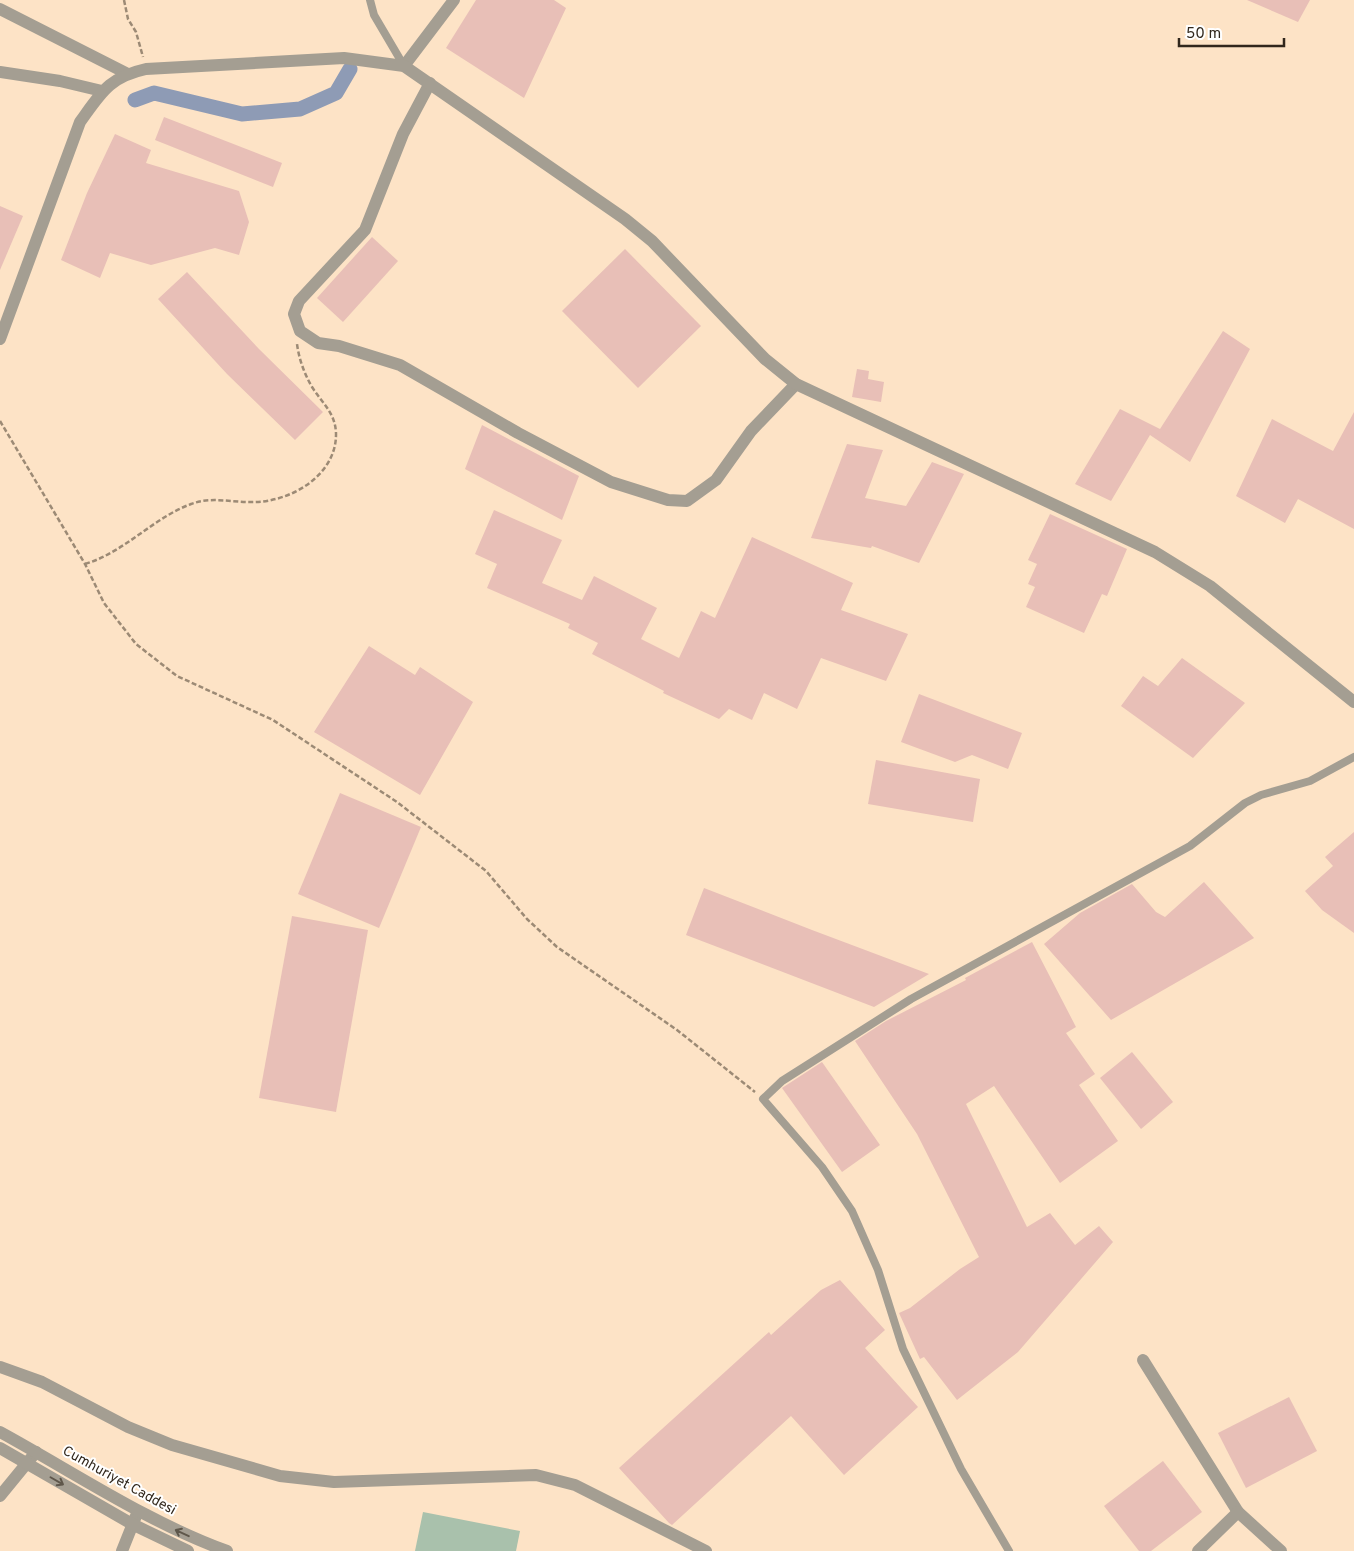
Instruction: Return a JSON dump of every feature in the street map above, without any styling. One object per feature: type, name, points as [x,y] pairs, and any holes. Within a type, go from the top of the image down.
[{"type":"street","points":[[404,66],[454,0]]},
{"type":"street","points":[[0,9],[126,73]]},
{"type":"street","points":[[0,340],[2,325],[80,122],[102,91],[126,73],[146,70],[344,58],[404,66],[598,198],[645,236],[765,358],[796,384],[1155,552],[1210,586],[1354,702]]},
{"type":"street","points":[[0,72],[60,81],[102,91]]},
{"type":"street","points":[[430,83],[404,134],[365,230],[299,301],[294,314],[300,331],[318,343],[339,346],[400,365],[518,433],[612,482],[668,500],[687,500],[716,480],[751,431],[796,384]]},
{"type":"street","points":[[1143,1360],[1238,1512],[1281,1551]]},
{"type":"street","points":[[0,1367],[42,1382],[128,1427],[164,1442],[202,1455],[280,1476],[334,1482],[514,1474],[556,1478],[575,1485],[706,1551]]},
{"type":"street","name":"Cumhuriyet Caddesi","points":[[0,1432],[138,1511],[227,1551]]},
{"type":"street","points":[[0,1448],[132,1524],[188,1551]]},
{"type":"street","points":[[0,1496],[36,1452]]},
{"type":"street","points":[[122,1551],[138,1511]]},
{"type":"street","points":[[1198,1551],[1238,1512]]},
{"type":"lane","points":[[370,0],[374,15],[404,66]]},
{"type":"lane","points":[[1009,1551],[961,1469],[903,1348],[878,1270],[852,1211],[822,1167],[763,1099],[782,1081],[911,999],[1190,846],[1245,803],[1260,795],[1310,781],[1354,757]]},
{"type":"path","points":[[124,0],[128,19],[136,32],[146,70]]},
{"type":"path","points":[[85,564],[111,553],[192,503],[212,500],[255,502],[277,498],[300,489],[322,472],[333,453],[335,443],[334,421],[331,410],[313,388],[302,365],[297,343],[300,331]]},
{"type":"path","points":[[0,421],[85,564],[94,585],[118,623],[155,661],[200,687],[229,698],[273,720],[397,802],[486,872],[527,919],[557,947],[677,1030],[763,1099]]},
{"type":"green space","points":[[423,1512],[520,1531],[516,1551],[415,1551]]},
{"type":"building","points":[[476,0],[554,0],[566,8],[524,98],[446,48]]},
{"type":"building","points":[[1247,0],[1310,0],[1298,22]]},
{"type":"building","points":[[164,117],[282,163],[273,187],[155,140]]},
{"type":"building","points":[[115,134],[151,150],[146,163],[239,191],[249,222],[239,255],[215,248],[151,265],[110,253],[100,278],[61,260],[87,193]]},
{"type":"building","points":[[0,206],[23,216],[0,270]]},
{"type":"building","points":[[372,237],[398,261],[343,322],[317,298]]},
{"type":"building","points":[[625,249],[701,326],[638,388],[562,311]]},
{"type":"building","points":[[187,272],[259,349],[323,412],[295,440],[227,374],[158,299]]},
{"type":"building","points":[[1223,331],[1250,349],[1190,462],[1150,435],[1111,501],[1075,484],[1120,409],[1160,429]]},
{"type":"building","points":[[857,369],[869,371],[868,379],[884,382],[881,402],[852,397]]},
{"type":"building","points":[[1354,412],[1354,529],[1298,499],[1285,523],[1236,496],[1272,419],[1333,451]]},
{"type":"building","points":[[482,425],[579,476],[562,520],[465,469]]},
{"type":"building","points":[[847,444],[883,450],[865,498],[906,506],[932,462],[964,474],[919,563],[872,546],[871,548],[811,538]]},
{"type":"building","points":[[494,510],[562,540],[542,583],[582,600],[594,576],[657,608],[641,639],[679,658],[701,611],[715,618],[752,537],[853,583],[841,610],[908,634],[886,681],[821,658],[797,709],[764,693],[752,720],[729,709],[719,719],[663,693],[664,691],[592,654],[598,643],[568,628],[570,624],[487,588],[497,564],[475,554]]},
{"type":"building","points":[[1050,514],[1127,549],[1107,596],[1102,594],[1084,633],[1026,607],[1035,587],[1028,584],[1037,564],[1028,560]]},
{"type":"building","points":[[369,646],[415,675],[420,667],[473,702],[420,795],[314,732]]},
{"type":"building","points":[[1182,658],[1245,703],[1193,758],[1121,706],[1143,676],[1158,686]]},
{"type":"building","points":[[919,694],[1022,733],[1008,769],[972,755],[955,762],[901,742]]},
{"type":"building","points":[[876,760],[980,779],[973,822],[868,804]]},
{"type":"building","points":[[340,793],[421,827],[379,928],[298,894]]},
{"type":"building","points":[[1354,832],[1354,933],[1322,910],[1305,891],[1333,866],[1325,857]]},
{"type":"building","points":[[1204,882],[1254,938],[1111,1020],[1044,944],[1080,913],[1132,884],[1156,912],[1165,917]]},
{"type":"building","points":[[704,888],[929,974],[874,1007],[686,935]]},
{"type":"building","points":[[292,916],[368,930],[336,1112],[259,1098]]},
{"type":"building","points":[[1032,942],[1076,1027],[1066,1033],[1095,1074],[1079,1085],[1118,1141],[1060,1183],[994,1086],[966,1104],[1027,1227],[1050,1213],[1075,1245],[1099,1226],[1113,1242],[1018,1352],[957,1400],[924,1357],[920,1359],[899,1313],[910,1308],[960,1269],[979,1257],[917,1134],[855,1041],[886,1021],[966,980],[965,978]]},
{"type":"building","points":[[1132,1052],[1173,1102],[1141,1129],[1100,1078]]},
{"type":"building","points":[[822,1062],[880,1145],[842,1172],[782,1088]]},
{"type":"building","points":[[840,1280],[885,1330],[865,1348],[918,1407],[844,1475],[791,1416],[672,1525],[669,1523],[619,1468],[769,1332],[771,1335],[821,1290]]},
{"type":"building","points":[[1289,1397],[1317,1451],[1246,1488],[1218,1433]]},
{"type":"building","points":[[1163,1461],[1202,1512],[1151,1551],[1139,1551],[1104,1506]]},
{"type":"waterway","points":[[135,100],[154,93],[242,114],[300,109],[336,93],[350,69]]}]
